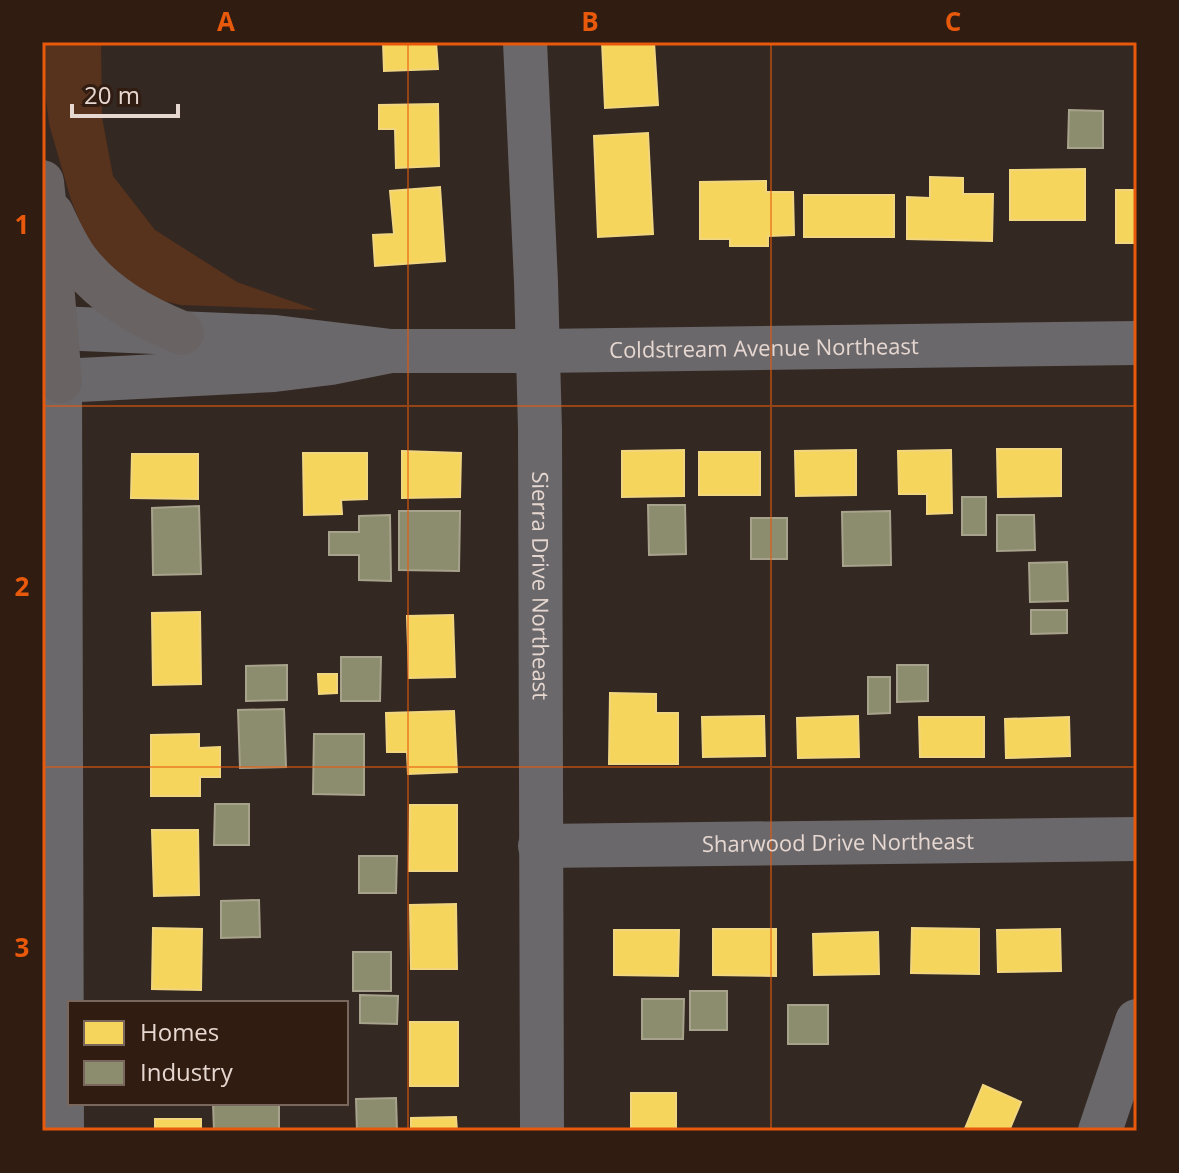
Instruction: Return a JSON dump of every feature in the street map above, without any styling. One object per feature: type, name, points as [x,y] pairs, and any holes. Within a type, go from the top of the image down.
[{"type":"highway","points":[[44,191],[60,381]]},
{"type":"highway","points":[[44,191],[72,253],[103,288],[149,319],[182,333]]},
{"type":"street","name":"Sierra Drive Northeast","points":[[525,42],[538,351],[542,1131]]},
{"type":"street","name":"Coldstream Avenue Northeast","points":[[57,328],[275,337],[391,351],[1137,343]]},
{"type":"street","name":"Coldstream Avenue Northeast","points":[[60,381],[274,370],[391,351]]},
{"type":"street","points":[[60,381],[62,1131]]},
{"type":"street","name":"Sharwood Drive Northeast","points":[[540,846],[1137,839]]},
{"type":"street","points":[[1100,1131],[1137,1025]]},
{"type":"shaded area","points":[[42,42],[101,42],[102,117],[113,176],[155,230],[237,282],[317,310],[181,305],[146,297],[90,247],[71,200],[49,124]]},
{"type":"building: Homes","points":[[383,42],[436,42],[438,69],[384,71]]},
{"type":"building: Homes","points":[[602,42],[654,42],[658,105],[605,108]]},
{"type":"building: Homes","points":[[438,104],[439,166],[396,168],[395,129],[379,129],[379,105]]},
{"type":"building: Homes","points":[[648,133],[653,234],[598,237],[594,136]]},
{"type":"building: Homes","points":[[1085,169],[1085,220],[1010,220],[1010,170]]},
{"type":"building: Homes","points":[[930,177],[963,178],[963,194],[993,194],[992,241],[907,239],[907,197],[930,198]]},
{"type":"building: Homes","points":[[766,181],[766,192],[793,192],[794,235],[768,236],[768,246],[730,246],[730,239],[700,239],[700,182]]},
{"type":"building: Homes","points":[[440,187],[445,261],[375,266],[373,235],[394,234],[390,191]]},
{"type":"building: Homes","points":[[1116,190],[1137,190],[1137,243],[1116,243]]},
{"type":"building: Homes","points":[[804,195],[894,195],[894,237],[804,237]]},
{"type":"building: Homes","points":[[997,449],[1061,449],[1061,496],[998,497]]},
{"type":"building: Homes","points":[[684,450],[684,496],[622,497],[622,451]]},
{"type":"building: Homes","points":[[856,450],[856,495],[796,496],[795,451]]},
{"type":"building: Homes","points":[[951,450],[952,513],[927,514],[927,494],[899,494],[898,451]]},
{"type":"building: Homes","points":[[402,451],[461,453],[460,497],[402,498]]},
{"type":"building: Homes","points":[[699,452],[760,452],[760,495],[699,495]]},
{"type":"building: Homes","points":[[303,453],[367,453],[367,499],[341,500],[342,514],[304,515]]},
{"type":"building: Homes","points":[[132,454],[198,454],[198,499],[131,498]]},
{"type":"building: Homes","points":[[200,612],[201,684],[153,685],[152,613]]},
{"type":"building: Homes","points":[[453,615],[455,677],[409,678],[407,616]]},
{"type":"building: Homes","points":[[318,674],[337,674],[337,693],[319,694]]},
{"type":"building: Homes","points":[[610,693],[656,694],[656,713],[678,713],[678,764],[609,764]]},
{"type":"building: Homes","points":[[454,711],[457,772],[408,774],[407,752],[387,752],[386,713]]},
{"type":"building: Homes","points":[[764,716],[765,756],[703,757],[702,717]]},
{"type":"building: Homes","points":[[858,716],[859,757],[798,758],[797,718]]},
{"type":"building: Homes","points":[[919,717],[984,717],[984,757],[920,757]]},
{"type":"building: Homes","points":[[1069,717],[1070,756],[1006,758],[1005,719]]},
{"type":"building: Homes","points":[[199,734],[199,748],[220,747],[220,777],[200,777],[200,796],[151,796],[151,735]]},
{"type":"building: Homes","points":[[410,805],[457,805],[457,871],[409,871]]},
{"type":"building: Homes","points":[[152,830],[198,830],[199,895],[154,896]]},
{"type":"building: Homes","points":[[456,904],[457,969],[411,969],[410,905]]},
{"type":"building: Homes","points":[[153,928],[202,929],[201,990],[152,989]]},
{"type":"building: Homes","points":[[912,928],[979,929],[979,974],[911,973]]},
{"type":"building: Homes","points":[[713,929],[776,929],[776,976],[713,975]]},
{"type":"building: Homes","points":[[1060,929],[1061,971],[998,972],[997,930]]},
{"type":"building: Homes","points":[[614,930],[679,930],[678,976],[614,975]]},
{"type":"building: Homes","points":[[878,932],[879,974],[814,975],[813,934]]},
{"type":"building: Homes","points":[[410,1022],[458,1022],[458,1086],[410,1086]]},
{"type":"building: Homes","points":[[983,1085],[1021,1102],[1009,1131],[964,1131]]},
{"type":"building: Homes","points":[[631,1093],[676,1093],[676,1131],[631,1131]]},
{"type":"building: Homes","points":[[456,1117],[457,1131],[411,1131],[411,1118]]},
{"type":"building: Homes","points":[[155,1119],[201,1119],[201,1131],[155,1131]]},
{"type":"building: Industry","points":[[1069,110],[1103,111],[1103,148],[1068,148]]},
{"type":"building: Industry","points":[[962,497],[986,497],[986,535],[962,535]]},
{"type":"building: Industry","points":[[648,505],[685,505],[686,554],[649,555]]},
{"type":"building: Industry","points":[[199,506],[201,574],[153,575],[152,508]]},
{"type":"building: Industry","points":[[399,511],[460,511],[459,571],[399,570]]},
{"type":"building: Industry","points":[[890,511],[891,565],[843,566],[842,512]]},
{"type":"building: Industry","points":[[390,515],[391,581],[359,580],[359,555],[329,555],[329,532],[359,532],[359,516]]},
{"type":"building: Industry","points":[[997,515],[1034,515],[1035,550],[997,551]]},
{"type":"building: Industry","points":[[751,518],[787,518],[787,559],[751,559]]},
{"type":"building: Industry","points":[[1067,562],[1068,601],[1030,602],[1029,563]]},
{"type":"building: Industry","points":[[1031,610],[1067,610],[1067,633],[1031,634]]},
{"type":"building: Industry","points":[[341,657],[381,657],[380,701],[341,701]]},
{"type":"building: Industry","points":[[287,665],[287,700],[246,701],[246,666]]},
{"type":"building: Industry","points":[[897,665],[928,665],[928,701],[897,702]]},
{"type":"building: Industry","points":[[868,677],[890,677],[890,713],[868,714]]},
{"type":"building: Industry","points":[[284,709],[286,767],[240,768],[238,710]]},
{"type":"building: Industry","points":[[314,734],[364,734],[364,795],[313,794]]},
{"type":"building: Industry","points":[[215,804],[249,804],[249,845],[214,845]]},
{"type":"building: Industry","points":[[359,856],[397,856],[396,893],[359,893]]},
{"type":"building: Industry","points":[[259,900],[260,937],[221,938],[221,901]]},
{"type":"building: Industry","points":[[353,952],[391,952],[391,991],[353,991]]},
{"type":"building: Industry","points":[[690,991],[727,991],[727,1030],[690,1030]]},
{"type":"building: Industry","points":[[360,995],[398,996],[397,1024],[360,1023]]},
{"type":"building: Industry","points":[[642,999],[684,999],[683,1039],[642,1039]]},
{"type":"building: Industry","points":[[788,1005],[828,1005],[828,1044],[788,1044]]},
{"type":"building: Industry","points":[[396,1098],[397,1131],[357,1131],[356,1099]]},
{"type":"building: Industry","points":[[213,1105],[279,1105],[279,1131],[214,1131]]}]
